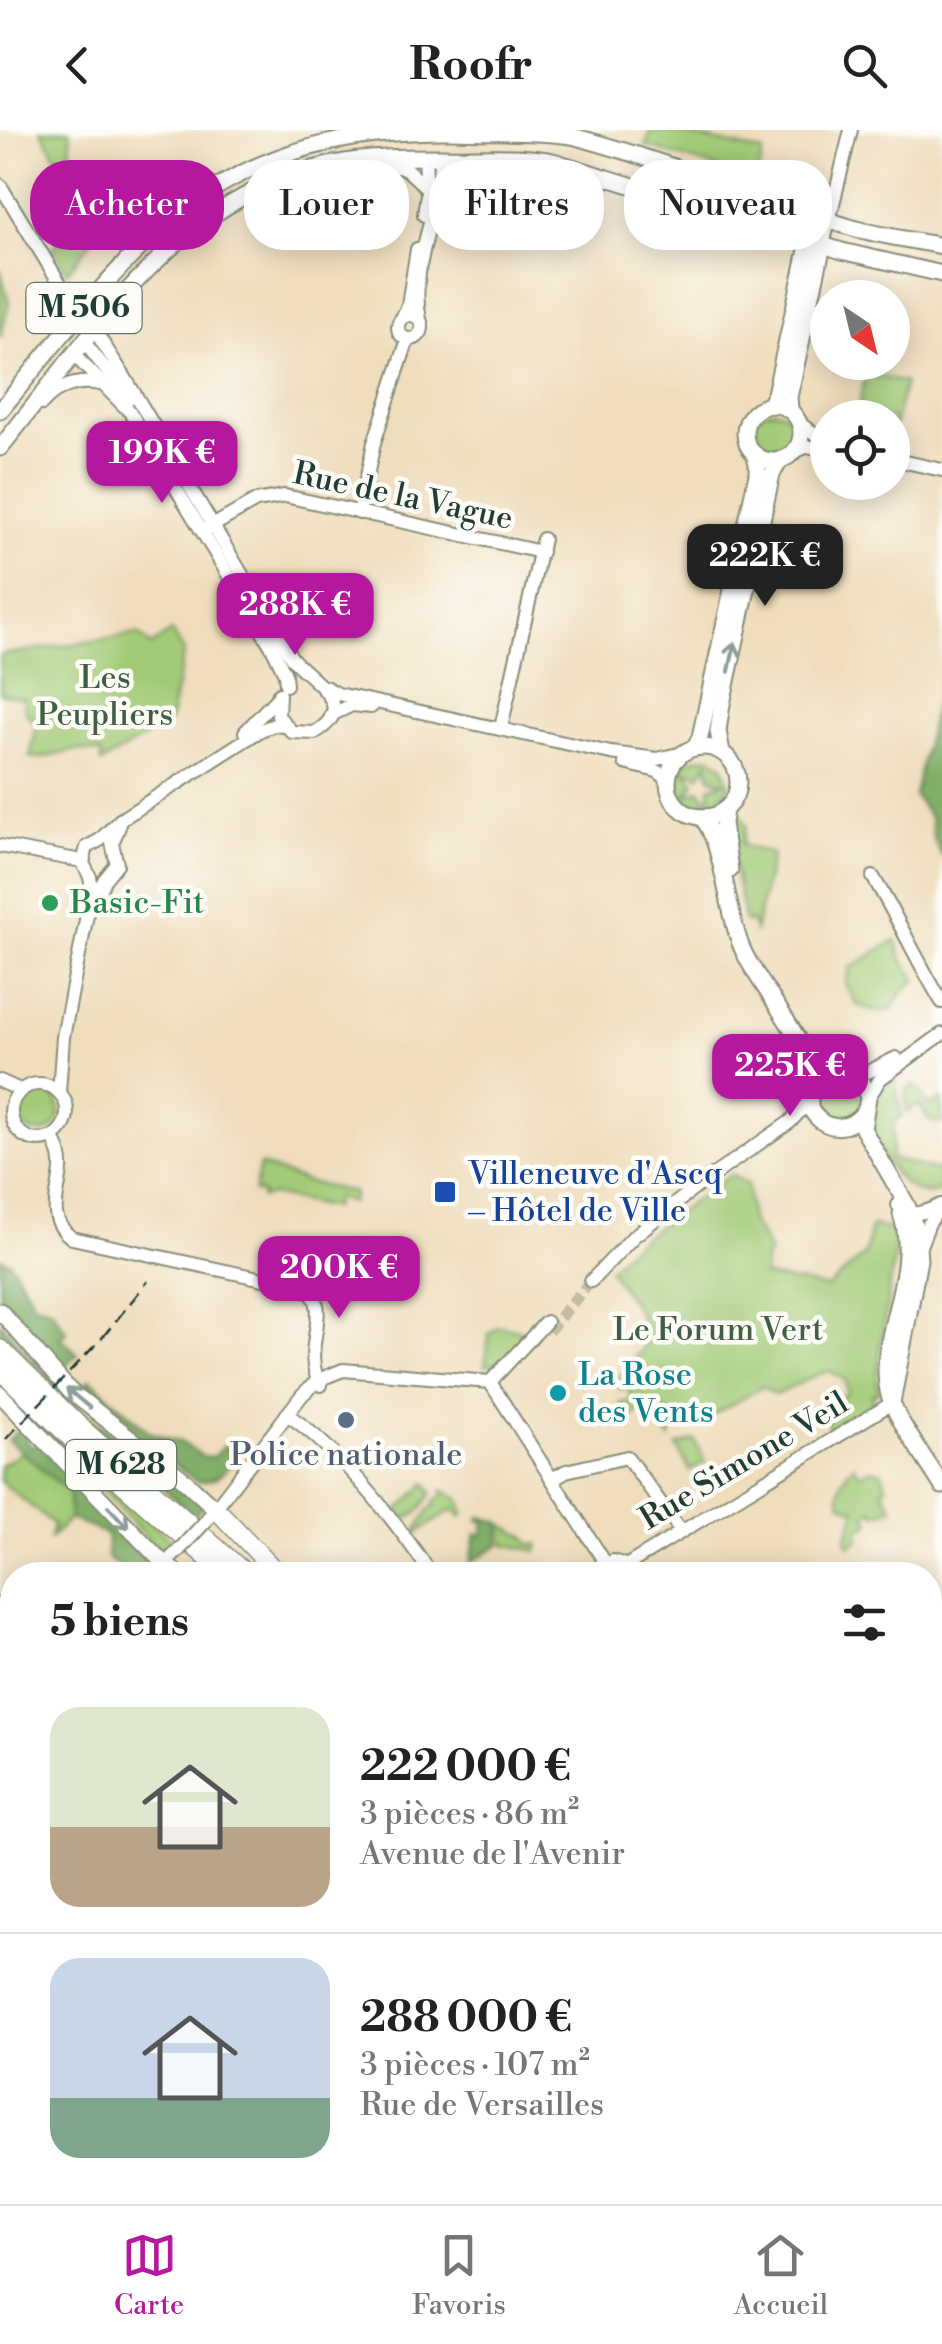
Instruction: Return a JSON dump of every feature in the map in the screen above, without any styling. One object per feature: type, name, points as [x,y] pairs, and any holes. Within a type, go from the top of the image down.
[{"type":"highway","name":"M 628","points":[[0,1349],[78,1426],[232,1562]]},
{"type":"highway","name":"M 628","points":[[0,1369],[74,1441],[211,1562]]},
{"type":"highway","points":[[212,1518],[264,1562]]},
{"type":"main road","points":[[433,157],[425,130],[553,132],[640,160]]},
{"type":"main road","name":"M 506","points":[[0,449],[176,212],[219,182],[283,152],[351,135],[425,130]]},
{"type":"main road","points":[[433,157],[438,130]]},
{"type":"main road","points":[[433,157],[517,157],[564,163],[624,182]]},
{"type":"main road","name":"M 506","points":[[358,160],[433,157]]},
{"type":"main road","name":"M 506","points":[[0,410],[50,350],[82,334],[185,234],[244,196]]},
{"type":"main road","points":[[832,221],[942,246]]},
{"type":"main road","points":[[832,247],[942,274]]},
{"type":"main road","points":[[769,404],[814,250]]},
{"type":"main road","points":[[722,752],[718,731],[722,704],[772,474],[801,436],[789,397],[815,250]]},
{"type":"main road","name":"M 506","points":[[50,350],[82,334]]},
{"type":"main road","points":[[788,456],[768,460],[755,454],[747,444],[746,426],[754,412],[769,404],[790,410]]},
{"type":"main road","points":[[725,810],[701,817],[686,813],[675,804],[668,778],[674,762],[700,737],[758,470],[755,454]]},
{"type":"main road","points":[[689,750],[711,748],[733,763],[738,782],[736,794],[722,823],[734,892],[754,955],[811,1048],[834,1069]]},
{"type":"main road","points":[[701,817],[713,836],[741,946],[808,1059],[811,1112],[821,1123],[850,1132],[905,1208],[907,1244],[886,1376],[892,1403],[942,1486]]},
{"type":"main road","points":[[810,1089],[821,1074],[834,1069],[852,1072],[864,1084],[866,1105],[862,1124],[905,1208],[920,1248],[892,1403]]},
{"type":"main road","points":[[839,1128],[856,1122],[866,1105]]},
{"type":"main road","name":"M 628","points":[[0,1311],[70,1392],[183,1478],[212,1518]]},
{"type":"main road","points":[[0,1394],[158,1562]]},
{"type":"street","points":[[832,193],[851,130]]},
{"type":"street","points":[[408,339],[398,331],[409,301],[433,157]]},
{"type":"street","points":[[408,339],[419,336],[423,328],[422,268],[440,176],[433,157]]},
{"type":"street","name":"M 506","points":[[409,171],[426,188]]},
{"type":"street","points":[[0,185],[82,334],[103,384],[134,417],[293,660],[331,698],[331,715]]},
{"type":"street","points":[[402,318],[410,314],[420,320]]},
{"type":"street","points":[[82,334],[182,475],[286,674],[276,710],[284,726]]},
{"type":"street","points":[[359,513],[374,444],[408,339]]},
{"type":"street","name":"M 506","points":[[0,449],[54,392],[80,383],[103,384]]},
{"type":"street","points":[[800,424],[810,432]]},
{"type":"street","points":[[788,456],[810,446]]},
{"type":"street","points":[[910,463],[942,470]]},
{"type":"street","name":"Rue de la Vague","points":[[207,528],[269,497],[293,498],[542,546],[502,728]]},
{"type":"street","points":[[218,755],[264,715],[282,690],[301,678],[338,694],[639,758],[665,759],[689,750]]},
{"type":"street","points":[[63,1038],[50,1073],[38,1084],[20,1090],[10,1108],[7,1126],[34,1140],[53,1137],[66,1117],[66,1104],[59,1092],[63,1038],[92,884],[85,866],[87,847],[98,842],[117,822],[268,726],[311,734],[346,706],[364,706],[653,770],[668,778]]},
{"type":"street","points":[[84,939],[101,887],[117,861],[112,848],[117,830],[136,810]]},
{"type":"street","points":[[98,842],[112,848]]},
{"type":"street","points":[[0,846],[85,866],[100,877],[110,873]]},
{"type":"street","points":[[873,877],[942,1002]]},
{"type":"street","points":[[852,1072],[864,1073],[880,1067],[942,1033]]},
{"type":"street","points":[[866,1105],[880,1079],[942,1033]]},
{"type":"street","points":[[0,1081],[20,1090]]},
{"type":"street","points":[[38,1084],[59,1092]]},
{"type":"street","points":[[765,1142],[797,1116],[810,1089]]},
{"type":"street","points":[[588,1280],[628,1240],[699,1185],[802,1123],[821,1123]]},
{"type":"street","points":[[53,1137],[62,1162],[54,1212],[60,1226],[72,1238],[309,1290],[320,1306],[311,1358],[319,1382]]},
{"type":"street","points":[[905,1208],[942,1202]]},
{"type":"street","points":[[920,1248],[942,1202]]},
{"type":"street","points":[[490,1382],[547,1326]]},
{"type":"street","points":[[174,1562],[319,1382],[354,1370],[490,1382]]},
{"type":"street","points":[[490,1382],[599,1562]]},
{"type":"street","name":"Rue Simone Veil","points":[[638,1562],[892,1403]]},
{"type":"street","points":[[290,1416],[369,1493],[423,1562]]},
{"type":"street","points":[[552,1479],[566,1471],[627,1457],[682,1531]]},
{"type":"street","points":[[245,2204],[284,2204]]},
{"type":"green space","points":[[41,130],[70,130],[71,152],[58,160]]},
{"type":"green space","points":[[651,130],[666,130],[763,152],[761,160],[690,160],[646,146]]},
{"type":"green space","points":[[54,250],[84,250],[67,272]]},
{"type":"green space","points":[[0,268],[9,303],[0,338]]},
{"type":"green space","points":[[864,380],[905,383],[901,400],[860,400]]},
{"type":"green space","points":[[773,410],[789,417],[796,433],[789,449],[773,456],[757,449],[750,433],[757,417]]},
{"type":"green space","name":"Les Peupliers","points":[[172,632],[184,651],[169,723],[101,763],[101,753],[77,750],[30,757],[37,724],[25,712],[23,698],[0,693],[0,655],[138,634],[151,646]]},
{"type":"green space","points":[[942,674],[942,855],[933,839],[931,819],[914,795]]},
{"type":"green space","points":[[709,756],[723,765],[729,785],[718,803],[697,807],[683,798],[677,778],[688,760]],"holes":[[[708,762],[710,777],[724,782],[710,787],[710,803],[700,790],[686,795],[695,783],[685,770],[700,775]]]},
{"type":"green space","points":[[740,814],[746,826],[742,845],[772,854],[755,931],[751,921],[745,922],[725,824]]},
{"type":"green space","points":[[896,940],[902,959],[917,981],[906,988],[890,1011],[857,1005],[845,984],[850,968]]},
{"type":"green space","points":[[833,1074],[856,1081],[862,1104],[843,1121],[818,1113],[815,1089]]},
{"type":"green space","points":[[894,1076],[902,1116],[894,1122],[891,1159],[942,1172],[942,1190],[917,1192],[907,1186],[869,1134],[875,1097]]},
{"type":"green space","points":[[915,1085],[930,1106],[942,1099],[942,1124],[930,1121],[919,1105],[907,1112],[905,1091]]},
{"type":"green space","points":[[39,1091],[54,1097],[60,1112],[54,1127],[39,1133],[24,1127],[18,1112],[24,1097]]},
{"type":"green space","points":[[260,1165],[354,1193],[352,1202],[335,1198],[333,1208],[272,1195],[261,1198],[262,1193],[254,1192]]},
{"type":"green space","name":"Le Forum Vert","points":[[731,1174],[747,1184],[751,1220],[770,1252],[764,1276],[828,1288],[865,1254],[871,1226],[898,1230],[877,1374],[879,1392],[872,1395],[872,1405],[830,1430],[822,1409],[847,1393],[845,1380],[829,1371],[775,1395],[762,1387],[694,1426],[691,1420],[675,1416],[670,1438],[665,1430],[668,1415],[660,1404],[644,1403],[635,1416],[623,1419],[620,1404],[632,1397],[627,1387],[620,1389],[620,1375],[629,1372],[629,1364],[644,1347],[646,1336],[634,1305],[609,1269],[631,1246]]},
{"type":"green space","points":[[0,1258],[10,1262],[34,1304],[51,1308],[67,1332],[61,1338],[78,1354],[59,1373],[0,1304]]},
{"type":"green space","points":[[0,1322],[71,1402],[201,1503],[195,1516],[75,1411],[0,1333]]},
{"type":"green space","points":[[499,1326],[521,1330],[524,1338],[503,1362],[485,1366],[489,1334]]},
{"type":"green space","points":[[90,1379],[149,1432],[182,1443],[202,1456],[213,1457],[224,1446],[239,1452],[217,1477],[196,1481],[78,1391]]},
{"type":"green space","points":[[0,1385],[172,1541],[161,1553]]},
{"type":"green space","points":[[19,1429],[31,1447],[39,1442],[152,1562],[112,1562],[107,1558],[107,1534],[70,1519],[69,1492],[8,1440]]},
{"type":"green space","points":[[695,1440],[705,1462],[690,1471],[677,1446]]},
{"type":"green space","points":[[23,1452],[69,1492],[70,1519],[50,1538],[53,1524],[0,1481],[0,1465]]},
{"type":"green space","points":[[854,1465],[860,1474],[871,1469],[882,1472],[886,1486],[882,1489],[893,1508],[866,1514],[870,1522],[859,1530],[859,1540],[849,1546],[846,1540],[856,1510],[842,1504],[840,1488]]},
{"type":"green space","points":[[426,1483],[432,1493],[418,1513],[405,1519],[398,1511]]},
{"type":"green space","points":[[443,1490],[459,1499],[464,1513],[461,1517],[454,1509],[414,1535],[430,1508],[435,1507],[433,1503],[443,1495]]},
{"type":"green space","points":[[480,1517],[499,1522],[500,1544],[471,1562],[476,1534],[483,1535],[485,1521]]},
{"type":"green space","points":[[502,1524],[524,1536],[530,1544],[539,1544],[537,1551],[504,1544]]},
{"type":"tunnel","points":[[548,1331],[591,1281]]},
{"type":"railway","points":[[6,1439],[102,1338],[148,1281]]},
{"type":"place","name":"Basic-Fit","points":[[50,903]]},
{"type":"place","name":"Villeneuve d'Ascq – Hôtel de Ville","points":[[445,1192]]},
{"type":"place","name":"La Rose des Vents","points":[[558,1393]]},
{"type":"place","name":"Police nationale","points":[[346,1420]]}]
